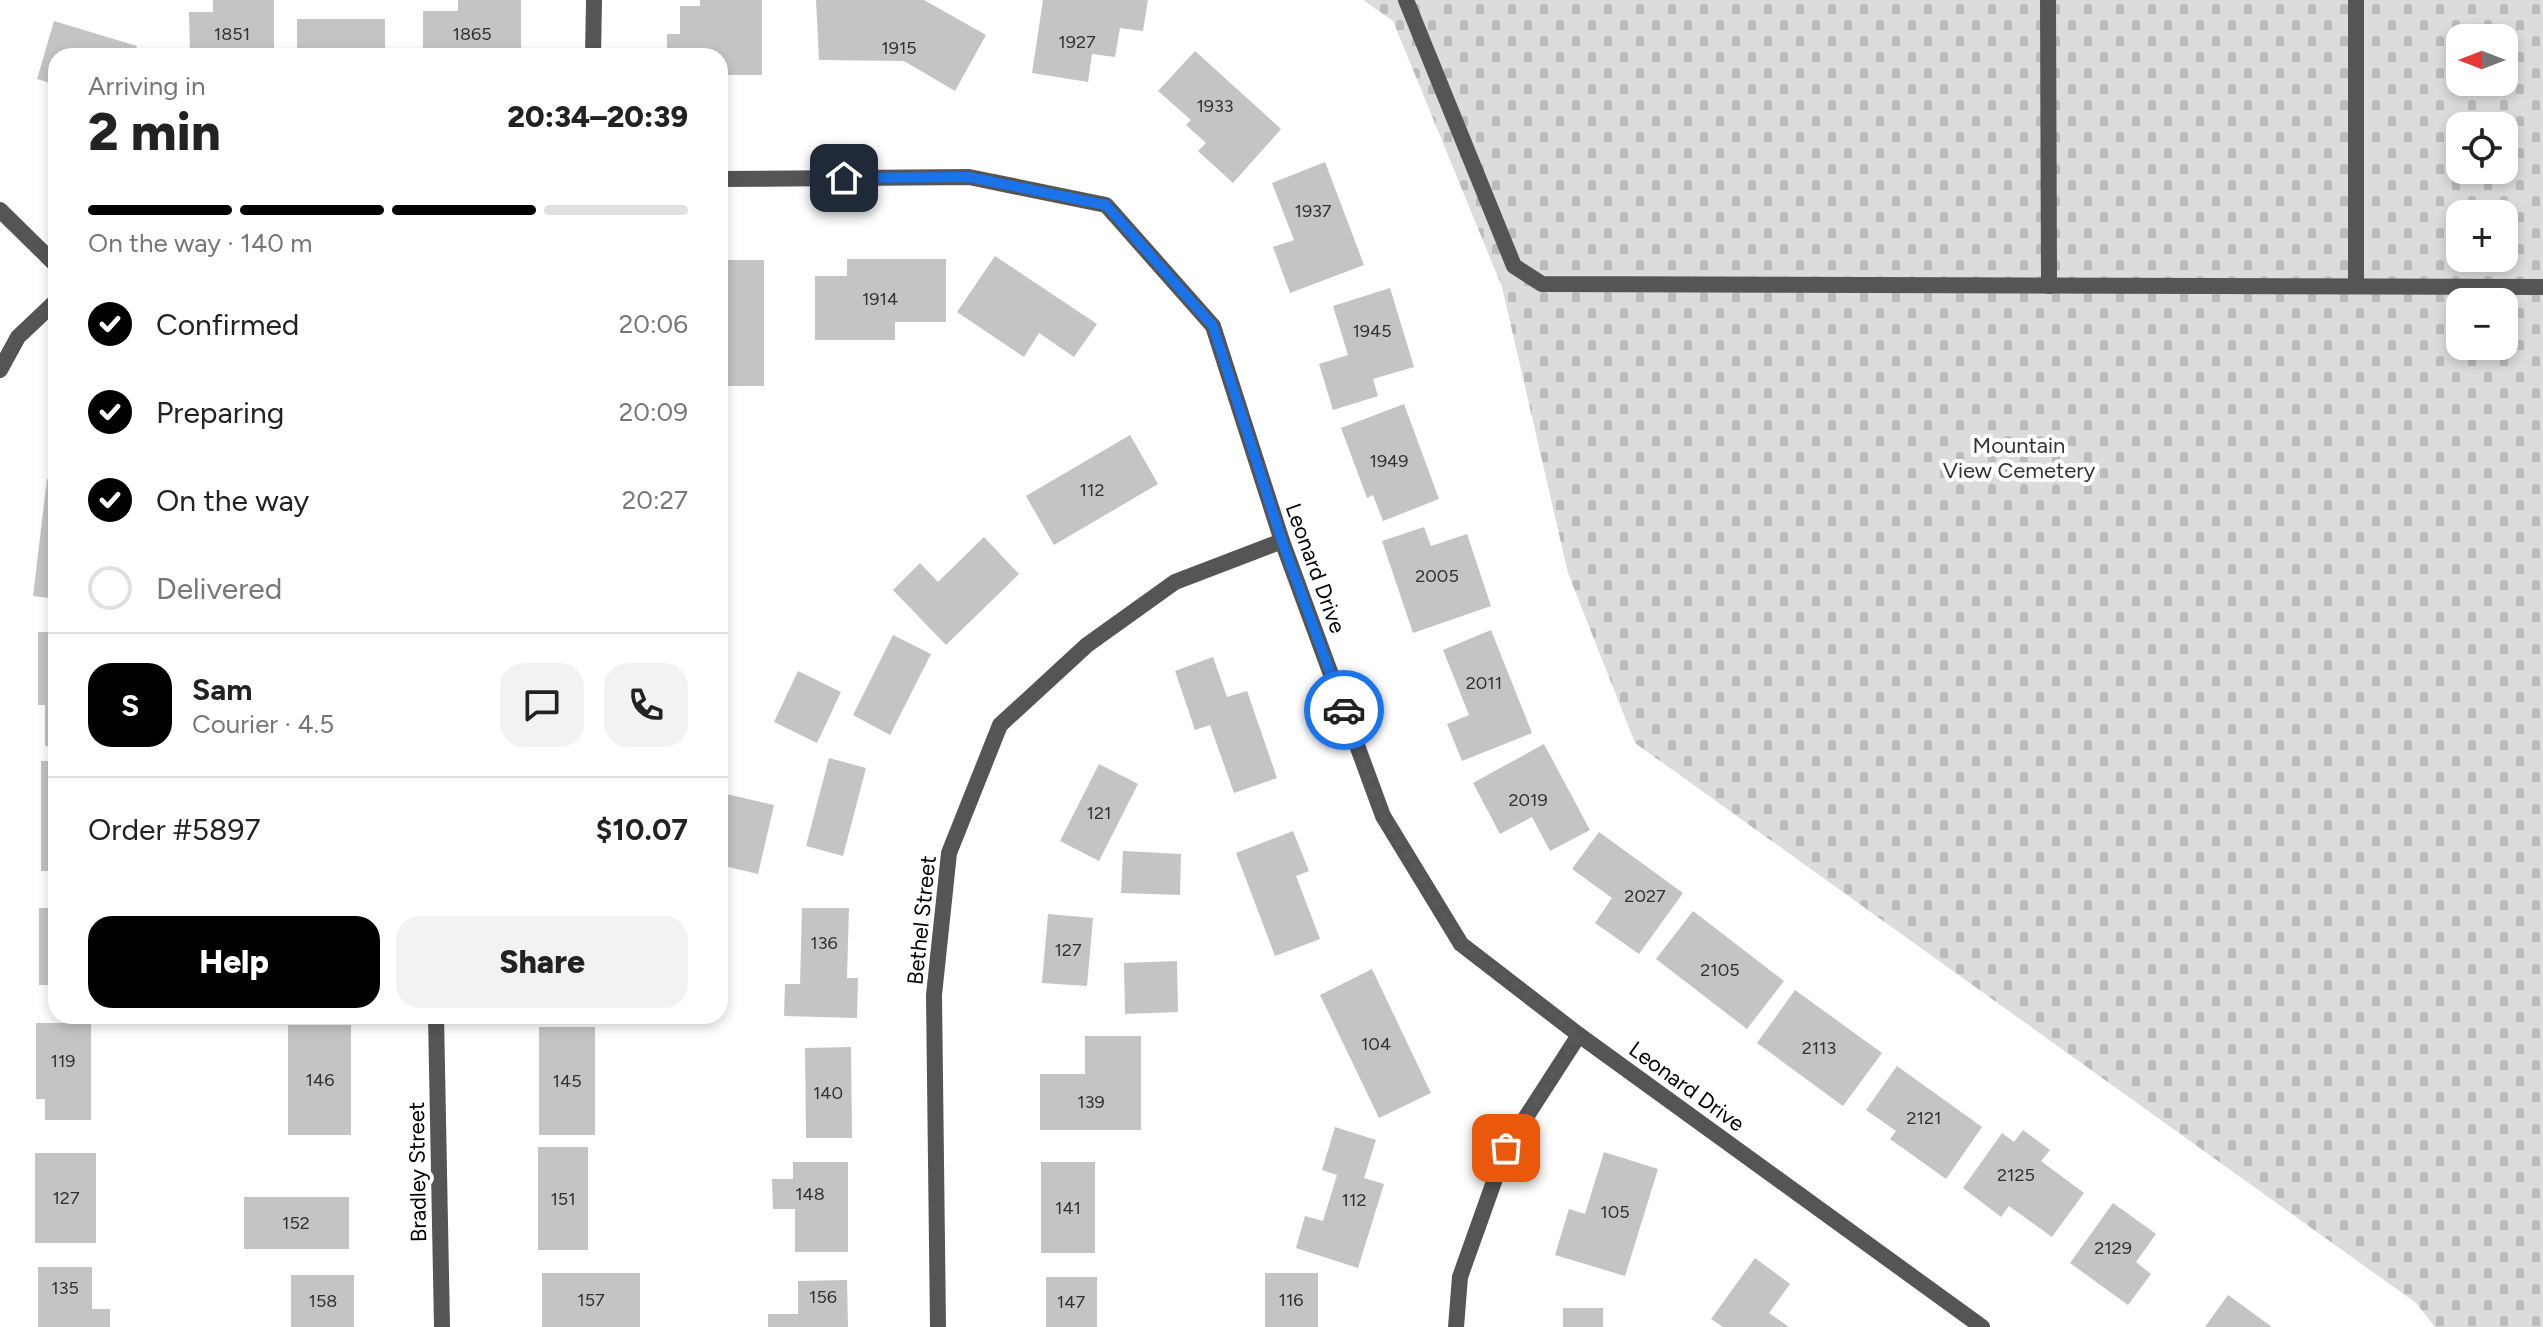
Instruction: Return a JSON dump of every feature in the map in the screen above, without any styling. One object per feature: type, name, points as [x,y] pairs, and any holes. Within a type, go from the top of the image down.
[{"type":"street","points":[[593,48],[594,0]]},
{"type":"street","points":[[1406,0],[1514,266],[1542,284],[2543,287]]},
{"type":"street","points":[[2048,0],[2049,286]]},
{"type":"street","points":[[2356,0],[2356,286]]},
{"type":"street","name":"Leonard Drive","points":[[728,179],[969,177],[1106,205],[1213,326],[1282,541],[1383,816],[1461,944],[1579,1035],[1982,1327]]},
{"type":"street","points":[[0,210],[48,257]]},
{"type":"street","points":[[0,370],[18,337],[48,309]]},
{"type":"street","name":"Bethel Street","points":[[938,1327],[934,995],[949,853],[1000,725],[1087,645],[1175,582],[1282,541]]},
{"type":"street","name":"Bradley Street","points":[[436,1024],[442,1327]]},
{"type":"street","points":[[1456,1327],[1460,1277],[1506,1148],[1579,1035]]},
{"type":"green space","name":"Mountain View Cemetery","points":[[1363,0],[2543,0],[2543,1327],[2435,1327],[2416,1303],[1635,743],[1568,573],[1502,287],[1393,21]]},
{"type":"building","points":[[213,0],[274,0],[274,48],[190,48],[189,12],[213,12]]},
{"type":"building","points":[[458,0],[521,0],[521,48],[423,48],[423,11],[458,11]]},
{"type":"building","points":[[700,0],[762,0],[762,75],[728,75],[728,48],[667,48],[667,34],[680,34],[680,6],[700,6]]},
{"type":"building","points":[[816,0],[924,0],[986,35],[955,91],[904,61],[819,60]]},
{"type":"building","points":[[1043,0],[1148,0],[1143,31],[1120,28],[1115,57],[1092,54],[1088,82],[1032,73]]},
{"type":"building","points":[[297,19],[385,19],[385,48],[297,48]]},
{"type":"building","points":[[54,21],[137,46],[48,48],[48,82],[37,79]]},
{"type":"building","points":[[1195,51],[1281,129],[1233,183],[1198,151],[1206,143],[1186,125],[1191,120],[1158,91]]},
{"type":"building","points":[[1325,162],[1364,265],[1290,293],[1273,247],[1294,240],[1272,183]]},
{"type":"building","points":[[995,256],[1097,324],[1074,357],[1039,333],[1024,357],[957,312]]},
{"type":"building","points":[[847,259],[946,259],[946,322],[895,322],[895,340],[815,340],[815,276],[847,276]]},
{"type":"building","points":[[728,260],[764,260],[764,386],[728,386]]},
{"type":"building","points":[[1390,288],[1414,367],[1373,379],[1378,396],[1333,410],[1319,364],[1348,355],[1333,306]]},
{"type":"building","points":[[1404,404],[1439,499],[1383,521],[1373,495],[1367,498],[1341,428]]},
{"type":"building","points":[[1130,435],[1158,484],[1054,545],[1026,496]]},
{"type":"building","points":[[47,479],[48,479],[48,598],[33,596]]},
{"type":"building","points":[[1424,527],[1431,546],[1467,534],[1491,606],[1413,633],[1382,541]]},
{"type":"building","points":[[984,537],[1019,574],[946,645],[893,590],[920,563],[938,582]]},
{"type":"building","points":[[1491,630],[1532,733],[1462,761],[1447,724],[1469,715],[1443,650]]},
{"type":"building","points":[[38,632],[48,632],[48,746],[45,746],[45,705],[38,705]]},
{"type":"building","points":[[893,635],[931,654],[890,735],[853,715]]},
{"type":"building","points":[[1213,657],[1227,697],[1247,691],[1277,778],[1234,793],[1210,725],[1195,730],[1175,671]]},
{"type":"building","points":[[798,671],[841,692],[817,743],[774,722]]},
{"type":"building","points":[[1544,744],[1590,830],[1550,851],[1532,817],[1500,834],[1473,783]]},
{"type":"building","points":[[829,758],[866,768],[843,856],[806,846]]},
{"type":"building","points":[[41,761],[48,761],[48,871],[41,871]]},
{"type":"building","points":[[1099,764],[1138,784],[1099,861],[1060,841]]},
{"type":"building","points":[[728,794],[774,805],[758,874],[728,867]]},
{"type":"building","points":[[1293,831],[1309,871],[1296,876],[1320,939],[1275,956],[1236,853]]},
{"type":"building","points":[[1599,832],[1683,893],[1639,954],[1595,923],[1612,898],[1572,869]]},
{"type":"building","points":[[1123,851],[1181,854],[1180,895],[1121,893]]},
{"type":"building","points":[[39,908],[48,908],[48,985],[39,985]]},
{"type":"building","points":[[802,908],[849,908],[847,978],[858,978],[857,1018],[784,1016],[785,984],[800,984]]},
{"type":"building","points":[[1693,911],[1784,981],[1747,1029],[1656,959]]},
{"type":"building","points":[[1048,914],[1093,918],[1087,986],[1042,983]]},
{"type":"building","points":[[1177,961],[1178,1012],[1125,1014],[1124,963]]},
{"type":"building","points":[[1372,969],[1431,1093],[1379,1118],[1320,995]]},
{"type":"building","points":[[1795,990],[1882,1053],[1843,1106],[1757,1043]]},
{"type":"building","points":[[36,1023],[91,1024],[91,1120],[45,1120],[45,1099],[36,1099]]},
{"type":"building","points":[[288,1025],[351,1025],[351,1135],[288,1135]]},
{"type":"building","points":[[539,1027],[595,1027],[595,1135],[539,1135]]},
{"type":"building","points":[[1085,1036],[1141,1036],[1141,1130],[1040,1130],[1040,1074],[1085,1074]]},
{"type":"building","points":[[851,1047],[852,1138],[806,1138],[805,1048]]},
{"type":"building","points":[[1897,1066],[1982,1127],[1946,1179],[1890,1139],[1896,1131],[1866,1110]]},
{"type":"building","points":[[1335,1127],[1376,1140],[1364,1178],[1384,1184],[1358,1268],[1296,1248],[1305,1216],[1323,1221],[1337,1175],[1322,1170]]},
{"type":"building","points":[[2023,1130],[2050,1150],[2041,1161],[2084,1193],[2052,1237],[2009,1206],[2001,1217],[1963,1188],[2002,1133],[2014,1142]]},
{"type":"building","points":[[538,1147],[588,1147],[588,1250],[538,1250]]},
{"type":"building","points":[[1604,1152],[1658,1169],[1625,1276],[1555,1255],[1569,1209],[1585,1214]]},
{"type":"building","points":[[35,1153],[96,1153],[96,1243],[35,1243]]},
{"type":"building","points":[[793,1162],[848,1162],[848,1252],[795,1252],[795,1209],[773,1209],[772,1179],[793,1179]]},
{"type":"building","points":[[1041,1162],[1095,1162],[1095,1253],[1041,1253]]},
{"type":"building","points":[[244,1197],[349,1197],[349,1249],[244,1249]]},
{"type":"building","points":[[2113,1203],[2156,1234],[2136,1262],[2151,1274],[2128,1305],[2070,1263]]},
{"type":"building","points":[[1755,1258],[1790,1284],[1769,1313],[1789,1327],[1723,1327],[1711,1319]]},
{"type":"building","points":[[38,1267],[92,1267],[92,1309],[110,1309],[110,1327],[38,1327]]},
{"type":"building","points":[[542,1273],[640,1273],[640,1327],[542,1327]]},
{"type":"building","points":[[1265,1273],[1318,1273],[1318,1327],[1265,1327]]},
{"type":"building","points":[[291,1275],[354,1275],[354,1327],[291,1327]]},
{"type":"building","points":[[1046,1277],[1097,1277],[1097,1327],[1046,1327]]},
{"type":"building","points":[[847,1280],[848,1327],[768,1327],[768,1314],[798,1314],[798,1281]]},
{"type":"building","points":[[2228,1295],[2272,1327],[2205,1327]]},
{"type":"building","points":[[1563,1308],[1603,1308],[1603,1327],[1563,1327]]},
{"type":"way so far","points":[[1344,710],[1383,816],[1461,944],[1579,1035],[1506,1148]]},
{"type":"route","points":[[844,178],[969,177],[1106,205],[1213,326],[1282,541],[1344,710]]}]
